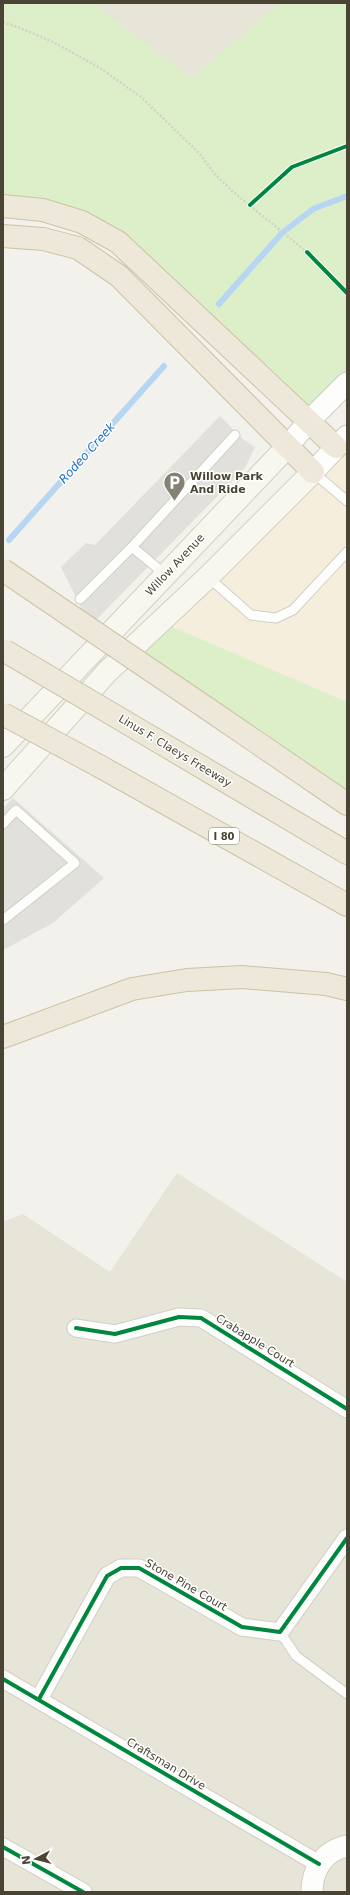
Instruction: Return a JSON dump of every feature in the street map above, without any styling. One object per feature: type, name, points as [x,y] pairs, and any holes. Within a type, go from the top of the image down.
[{"type":"highway","points":[[3,206],[43,210],[82,222],[118,242],[309,421],[341,445]]},
{"type":"highway","points":[[3,236],[43,239],[78,248],[118,276],[313,472]]},
{"type":"highway","points":[[3,570],[347,804]]},
{"type":"highway","name":"Linus F. Claeys Freeway","points":[[4,650],[347,853]]},
{"type":"highway","name":"I 80","points":[[3,714],[101,767],[347,905]]},
{"type":"highway","points":[[3,1037],[42,1021],[132,989],[187,980],[242,976],[326,984],[347,989]]},
{"type":"main road","name":"Willow Avenue","points":[[3,746],[288,446]]},
{"type":"main road","points":[[3,788],[107,672],[208,577],[313,472]]},
{"type":"street","name":"Willow Avenue","points":[[288,446],[309,421],[347,383]]},
{"type":"street","points":[[313,472],[341,445]]},
{"type":"street","name":"Crabapple Court","points":[[76,1328],[115,1334],[180,1316],[200,1318],[347,1409]]},
{"type":"street","points":[[280,1632],[347,1538]]},
{"type":"street","name":"Stone Pine Court","points":[[39,1699],[107,1576],[121,1568],[139,1568],[242,1628],[280,1632]]},
{"type":"street","name":"Craftsman Drive","points":[[3,1679],[319,1864]]},
{"type":"street","points":[[312,1892],[313,1877],[319,1864],[332,1852],[347,1846]]},
{"type":"street","points":[[3,1847],[83,1892]]},
{"type":"lane","points":[[80,599],[132,547],[235,435]]},
{"type":"lane","points":[[313,472],[347,501]]},
{"type":"lane","points":[[132,547],[166,575]]},
{"type":"lane","points":[[208,577],[251,615],[276,618],[293,610],[347,552]]},
{"type":"lane","points":[[3,824],[16,810],[75,863],[3,920]]},
{"type":"lane","points":[[280,1632],[296,1656],[347,1694]]},
{"type":"path","points":[[3,22],[55,43],[100,68],[141,97],[199,153],[214,173],[233,192],[312,256]]},
{"type":"path","points":[[250,205],[255,200]]},
{"type":"shaded area","points":[[93,3],[280,3],[191,78]]},
{"type":"shaded area","name":"Willow Park And Ride","points":[[220,416],[244,440],[255,447],[245,468],[90,626],[61,567],[86,543],[95,545]]},
{"type":"shaded area","points":[[347,436],[347,702],[161,622]]},
{"type":"shaded area","points":[[13,798],[104,878],[53,923],[3,950],[3,808]]},
{"type":"shaded area","points":[[177,1173],[347,1282],[347,1892],[3,1892],[3,1222],[23,1214],[110,1272]]},
{"type":"green space","points":[[3,3],[93,3],[191,78],[280,3],[347,3],[347,383],[309,421],[118,242],[3,206]]},
{"type":"green space","points":[[161,622],[347,702],[347,804],[125,655]]},
{"type":"waterway","name":"Rodeo Creek","points":[[219,304],[282,233],[313,209],[347,196]]},
{"type":"waterway","name":"Rodeo Creek","points":[[9,540],[164,366]]},
{"type":"cycle path","points":[[250,205],[292,167],[347,146]]},
{"type":"cycle path","points":[[307,252],[347,293]]},
{"type":"cycle path","points":[[76,1328],[115,1334],[179,1317],[201,1318],[347,1409]]},
{"type":"cycle path","points":[[39,1699],[107,1576],[121,1568],[139,1568],[242,1627],[280,1632],[347,1538]]},
{"type":"cycle path","points":[[3,1679],[319,1864]]},
{"type":"cycle path","points":[[3,1847],[83,1892]]},
{"type":"place","name":"Willow Park And Ride","points":[[174,502]]}]
